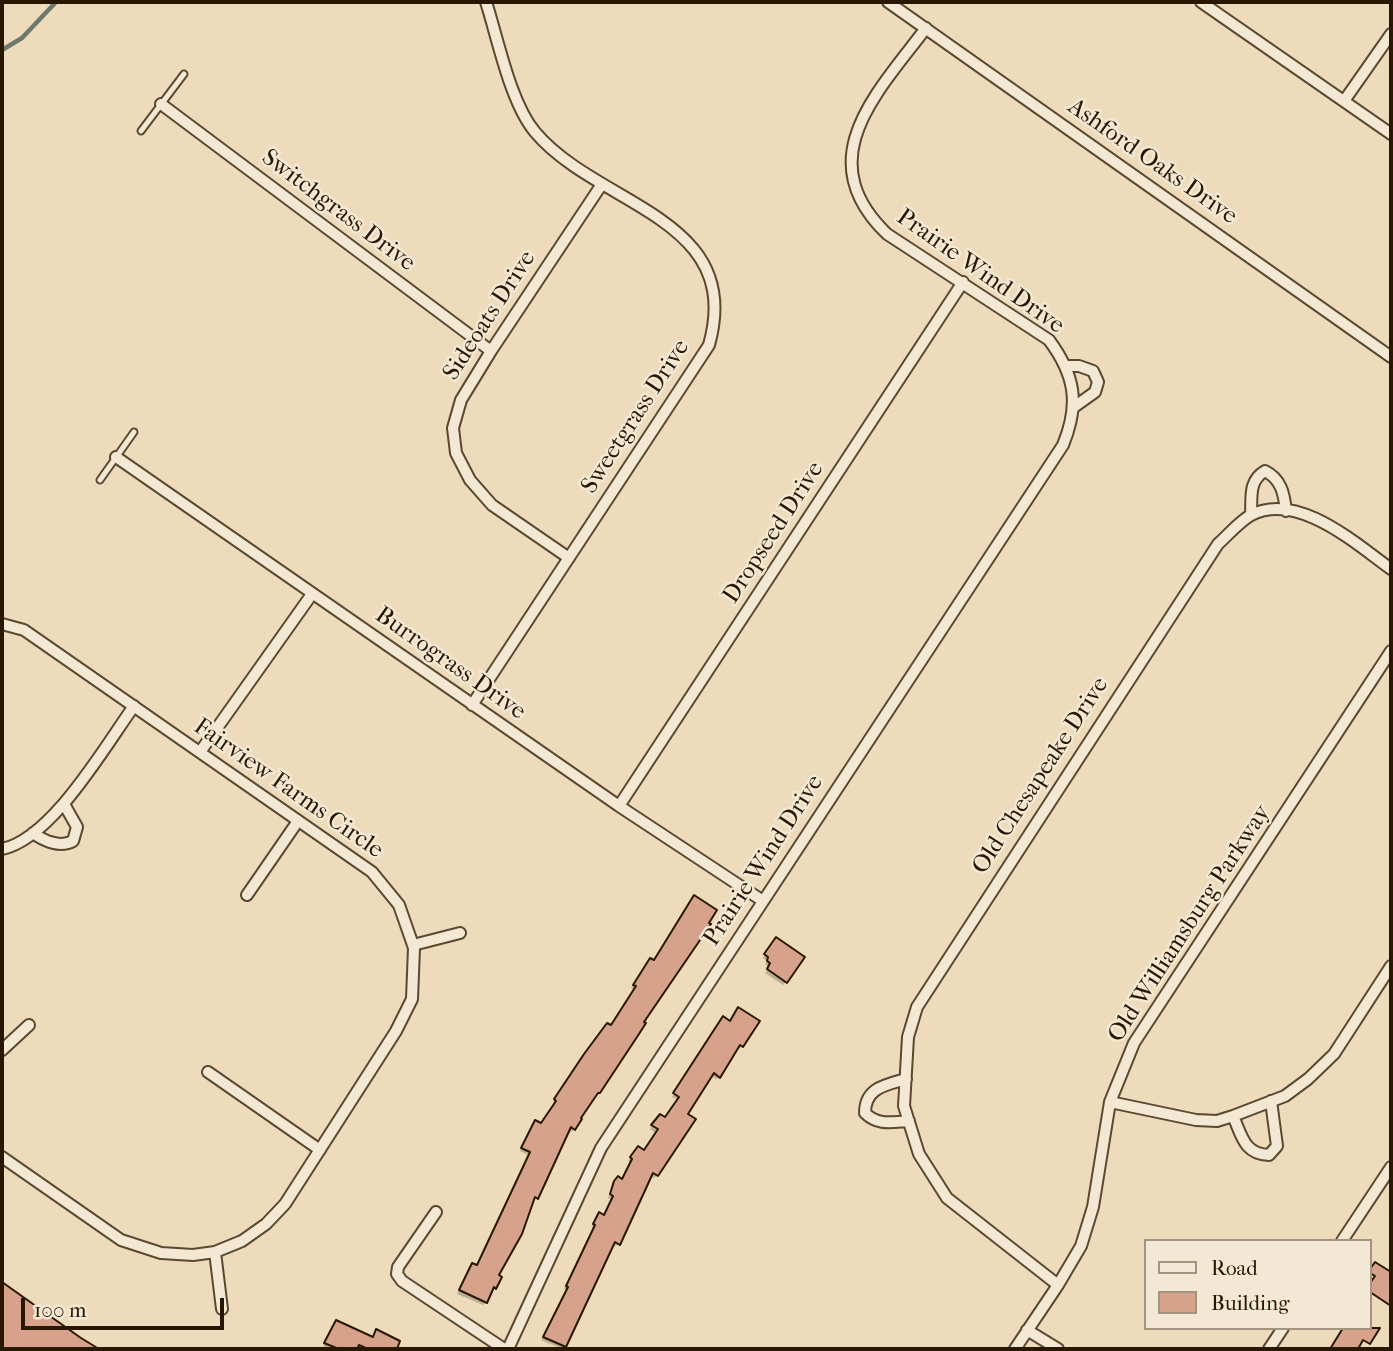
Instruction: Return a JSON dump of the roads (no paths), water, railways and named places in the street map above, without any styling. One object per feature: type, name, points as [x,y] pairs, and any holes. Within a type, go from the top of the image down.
[{"type":"street","name":"Sweetgrass Drive","points":[[472,705],[709,345],[715,323],[713,286],[698,252],[681,233],[566,161],[534,131],[518,104],[486,2]]},
{"type":"street","name":"Ashford Oaks Drive","points":[[888,2],[1390,353]]},
{"type":"street","points":[[1201,2],[1391,134]]},
{"type":"street","name":"Prairie Wind Drive","points":[[506,1349],[601,1148],[1063,445],[1070,429],[1074,408],[1072,385],[1066,366],[1049,340],[887,234],[871,219],[860,201],[853,174],[852,149],[857,128],[868,106],[926,28]]},
{"type":"street","points":[[1344,101],[1391,34]]},
{"type":"street","name":"Switchgrass Drive","points":[[161,104],[491,351]]},
{"type":"street","name":"Sideoats Drive","points":[[569,558],[492,505],[470,480],[456,453],[453,428],[461,400],[602,184]]},
{"type":"street","name":"Dropseed Drive","points":[[619,806],[963,282]]},
{"type":"street","name":"Prairie Wind Drive","points":[[1066,366],[1079,366],[1093,371],[1098,382],[1095,392],[1074,408]]},
{"type":"street","name":"Burrograss Drive","points":[[116,457],[619,806],[763,901]]},
{"type":"street","points":[[1286,510],[1281,486],[1275,476],[1265,471],[1257,475],[1251,489],[1251,515],[1286,510],[1324,521],[1391,569]]},
{"type":"street","name":"Old Chesapeake Drive","points":[[1058,1285],[947,1198],[919,1154],[904,1106],[908,1037],[917,1007],[934,978],[1218,544],[1251,515]]},
{"type":"street","points":[[200,752],[312,594]]},
{"type":"street","name":"Fairview Farms Circle","points":[[2,624],[24,630],[372,872],[399,905],[413,945],[412,999],[397,1031],[285,1204],[266,1224],[242,1241],[215,1252],[192,1255],[161,1253],[121,1240],[2,1157]]},
{"type":"street","name":"Old Williamsburg Parkway","points":[[1015,1349],[1081,1246],[1093,1207],[1110,1102],[1134,1044],[1391,652]]},
{"type":"street","points":[[2,849],[10,848],[33,833],[64,804],[134,706]]},
{"type":"street","points":[[33,833],[52,842],[67,844],[73,841],[77,827],[64,804]]},
{"type":"street","points":[[247,895],[299,821]]},
{"type":"street","points":[[413,945],[460,933]]},
{"type":"street","points":[[1110,1102],[1196,1120],[1217,1121],[1285,1096],[1334,1054],[1391,966]]},
{"type":"street","points":[[2,1051],[29,1024]]},
{"type":"street","points":[[208,1072],[320,1150]]},
{"type":"street","points":[[906,1079],[874,1090],[867,1098],[864,1113],[881,1123],[909,1121]]},
{"type":"street","points":[[1233,1116],[1248,1148],[1257,1154],[1269,1155],[1277,1146],[1271,1101]]},
{"type":"street","points":[[1343,1239],[1391,1167]]},
{"type":"street","points":[[436,1212],[398,1267],[397,1274],[402,1281],[506,1349]]},
{"type":"street","points":[[215,1252],[222,1309]]},
{"type":"street","points":[[1269,1349],[1282,1330]]},
{"type":"street","points":[[1027,1331],[1058,1349]]},
{"type":"lane","points":[[141,131],[184,74]]},
{"type":"lane","points":[[100,480],[134,432]]},
{"type":"waterway","points":[[2,50],[22,38],[56,2]]}]
